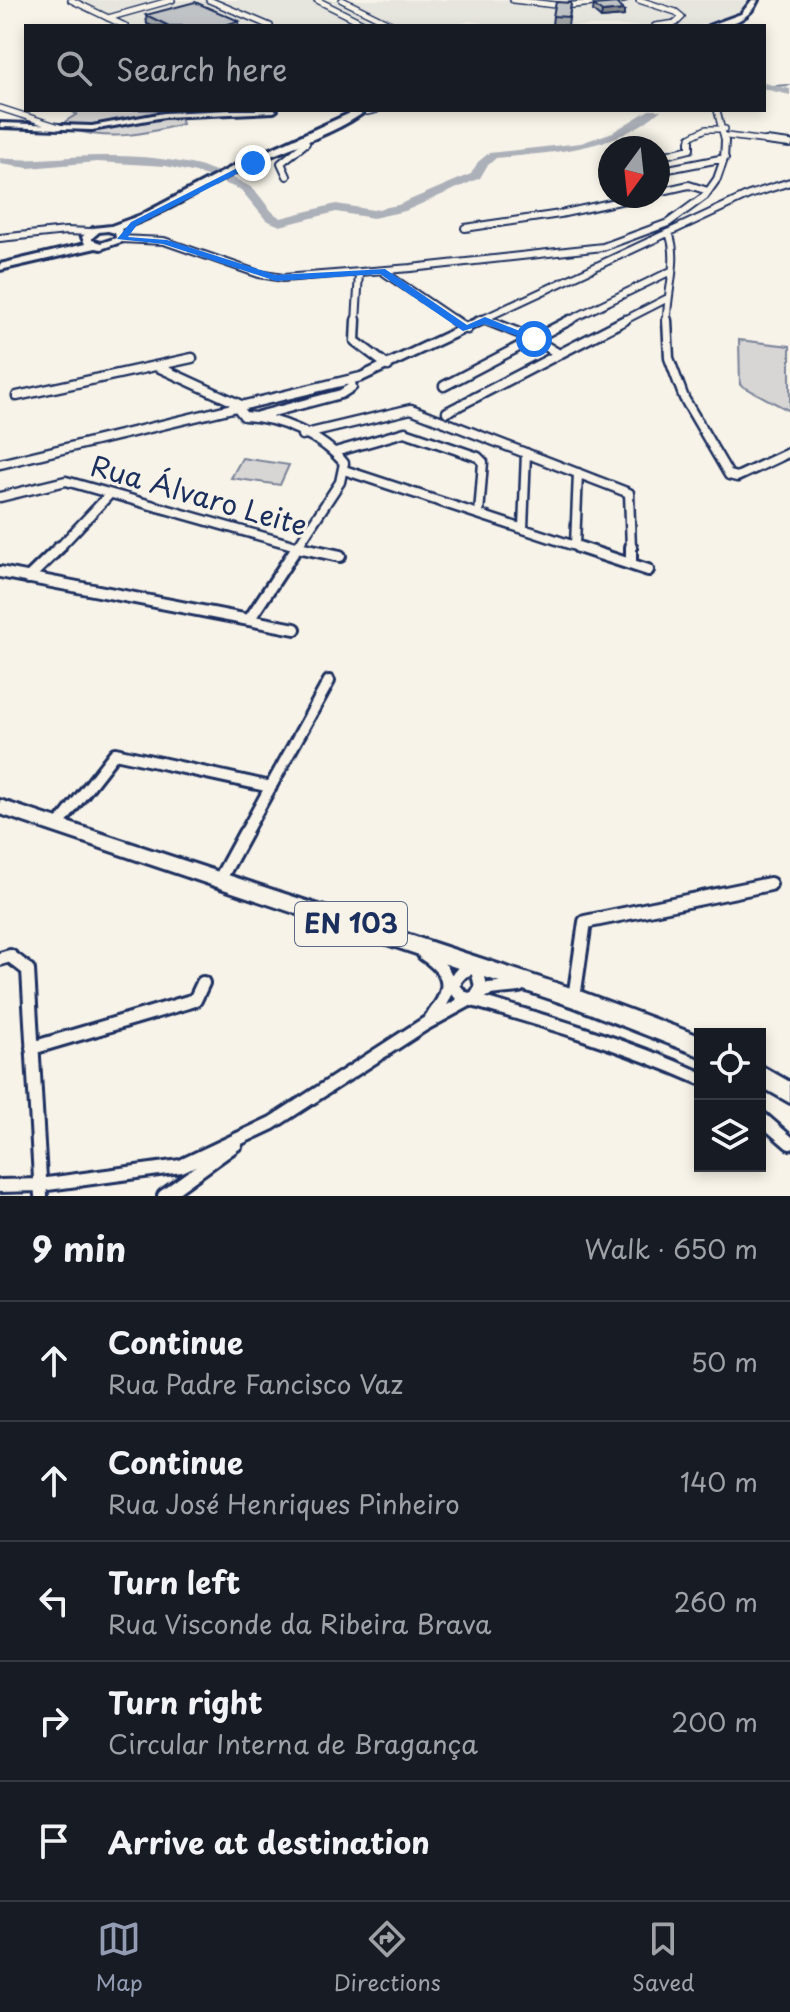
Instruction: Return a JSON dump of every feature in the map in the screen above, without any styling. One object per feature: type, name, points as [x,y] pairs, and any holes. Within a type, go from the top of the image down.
[{"type":"main road","points":[[717,24],[742,16],[757,0]]},
{"type":"main road","points":[[724,24],[747,16],[757,6],[757,0]]},
{"type":"main road","points":[[242,167],[306,143],[363,112]]},
{"type":"main road","points":[[91,239],[107,245],[122,237],[134,224],[191,193],[363,112]]},
{"type":"main road","points":[[0,266],[91,239],[191,193]]},
{"type":"main road","points":[[111,229],[122,237]]},
{"type":"main road","name":"EN 103","points":[[0,807],[574,998],[694,1044]]},
{"type":"main road","points":[[766,1079],[790,1093]]},
{"type":"street","points":[[71,0],[121,24]]},
{"type":"street","points":[[108,18],[172,0]]},
{"type":"street","points":[[209,0],[265,24]]},
{"type":"street","points":[[317,0],[365,24]]},
{"type":"street","points":[[342,0],[391,24]]},
{"type":"street","points":[[513,0],[564,6],[624,0]]},
{"type":"street","points":[[639,0],[676,12],[682,17],[676,23],[669,24]]},
{"type":"street","points":[[0,108],[59,127]]},
{"type":"street","points":[[0,125],[103,127],[182,114],[228,112]]},
{"type":"street","points":[[122,237],[164,241],[269,277],[464,265],[625,242],[686,214],[701,203],[725,158],[726,133],[718,112]]},
{"type":"street","points":[[670,154],[690,149],[690,137],[703,130],[790,144]]},
{"type":"street","points":[[287,176],[281,163],[306,143]]},
{"type":"street","points":[[670,169],[725,158]]},
{"type":"street","points":[[670,189],[715,178]]},
{"type":"street","points":[[0,464],[350,380],[388,366],[749,195],[790,182]]},
{"type":"street","points":[[689,185],[708,191]]},
{"type":"street","points":[[701,203],[706,216]]},
{"type":"street","points":[[465,228],[598,206]]},
{"type":"street","points":[[686,214],[697,220]]},
{"type":"street","points":[[0,238],[66,231],[91,239]]},
{"type":"street","points":[[669,233],[675,248],[666,299],[669,358],[676,381],[729,475],[737,477],[790,452]]},
{"type":"street","points":[[638,236],[649,242]]},
{"type":"street","points":[[625,242],[638,247]]},
{"type":"street","points":[[382,271],[467,329]]},
{"type":"street","points":[[444,386],[669,272]]},
{"type":"street","points":[[359,273],[355,341],[388,366]]},
{"type":"street","points":[[447,412],[666,299]]},
{"type":"street","points":[[485,320],[534,339],[559,354]]},
{"type":"street","points":[[17,396],[192,356],[188,379]]},
{"type":"street","points":[[156,366],[335,452],[344,463],[340,482],[249,620]]},
{"type":"street","points":[[198,416],[258,414],[341,394],[352,387],[350,380]]},
{"type":"street","points":[[258,414],[261,402]]},
{"type":"street","points":[[243,406],[244,416]]},
{"type":"street","points":[[302,435],[411,409],[578,473],[629,493],[631,563]]},
{"type":"street","points":[[335,452],[405,432],[478,457],[483,462],[479,514]]},
{"type":"street","points":[[523,528],[526,453]]},
{"type":"street","points":[[344,470],[648,570]]},
{"type":"street","points":[[575,545],[578,473]]},
{"type":"street","name":"Rua Álvaro Leite","points":[[0,497],[66,481],[296,548],[340,556]]},
{"type":"street","points":[[28,578],[94,514],[109,495]]},
{"type":"street","points":[[0,572],[295,629]]},
{"type":"street","points":[[220,879],[329,681]]},
{"type":"street","points":[[58,826],[115,753],[271,787]]},
{"type":"street","points":[[574,998],[585,922],[770,884]]},
{"type":"street","points":[[412,944],[441,965],[448,975],[447,995]]},
{"type":"street","points":[[0,959],[10,956],[28,970],[40,1190]]},
{"type":"street","points":[[425,1024],[456,978],[476,966],[481,986],[475,998]]},
{"type":"street","points":[[456,978],[455,991],[462,997],[475,998],[601,1039],[694,1076]]},
{"type":"street","points":[[32,1048],[195,1000],[203,983]]},
{"type":"street","points":[[0,1186],[40,1190],[181,1166],[252,1132],[425,1024],[475,998],[502,986],[537,986]]},
{"type":"street","points":[[766,1122],[790,1143]]},
{"type":"street","points":[[164,1196],[189,1182],[252,1132]]},
{"type":"shaded area","points":[[68,0],[748,0],[736,16],[704,24],[487,24],[469,21],[458,24],[117,24]]},
{"type":"shaded area","points":[[73,112],[158,112],[114,123],[66,126],[66,121],[77,114]]},
{"type":"shaded area","points":[[184,116],[180,118],[182,124],[128,135],[74,130]]},
{"type":"shaded area","points":[[739,340],[790,346],[790,411],[740,385]]},
{"type":"shaded area","points":[[242,458],[289,465],[280,485],[231,478]]},
{"type":"building","points":[[195,2],[239,21],[228,24],[165,24],[146,15]]},
{"type":"building","points":[[556,2],[571,3],[569,17],[553,16]]},
{"type":"building","points":[[616,3],[624,10],[602,12],[594,5]]},
{"type":"waterway","points":[[772,86],[790,85]]},
{"type":"waterway","points":[[766,86],[790,92]]},
{"type":"waterway","points":[[0,161],[29,165],[97,159],[166,163],[208,173],[245,188],[270,217],[280,222],[336,208],[373,214],[401,208],[476,176],[482,164],[493,155],[582,146],[617,134],[653,112]]},
{"type":"route","points":[[253,163],[134,224],[121,239],[164,241],[276,278],[382,271],[467,329],[485,320],[534,339]]}]
